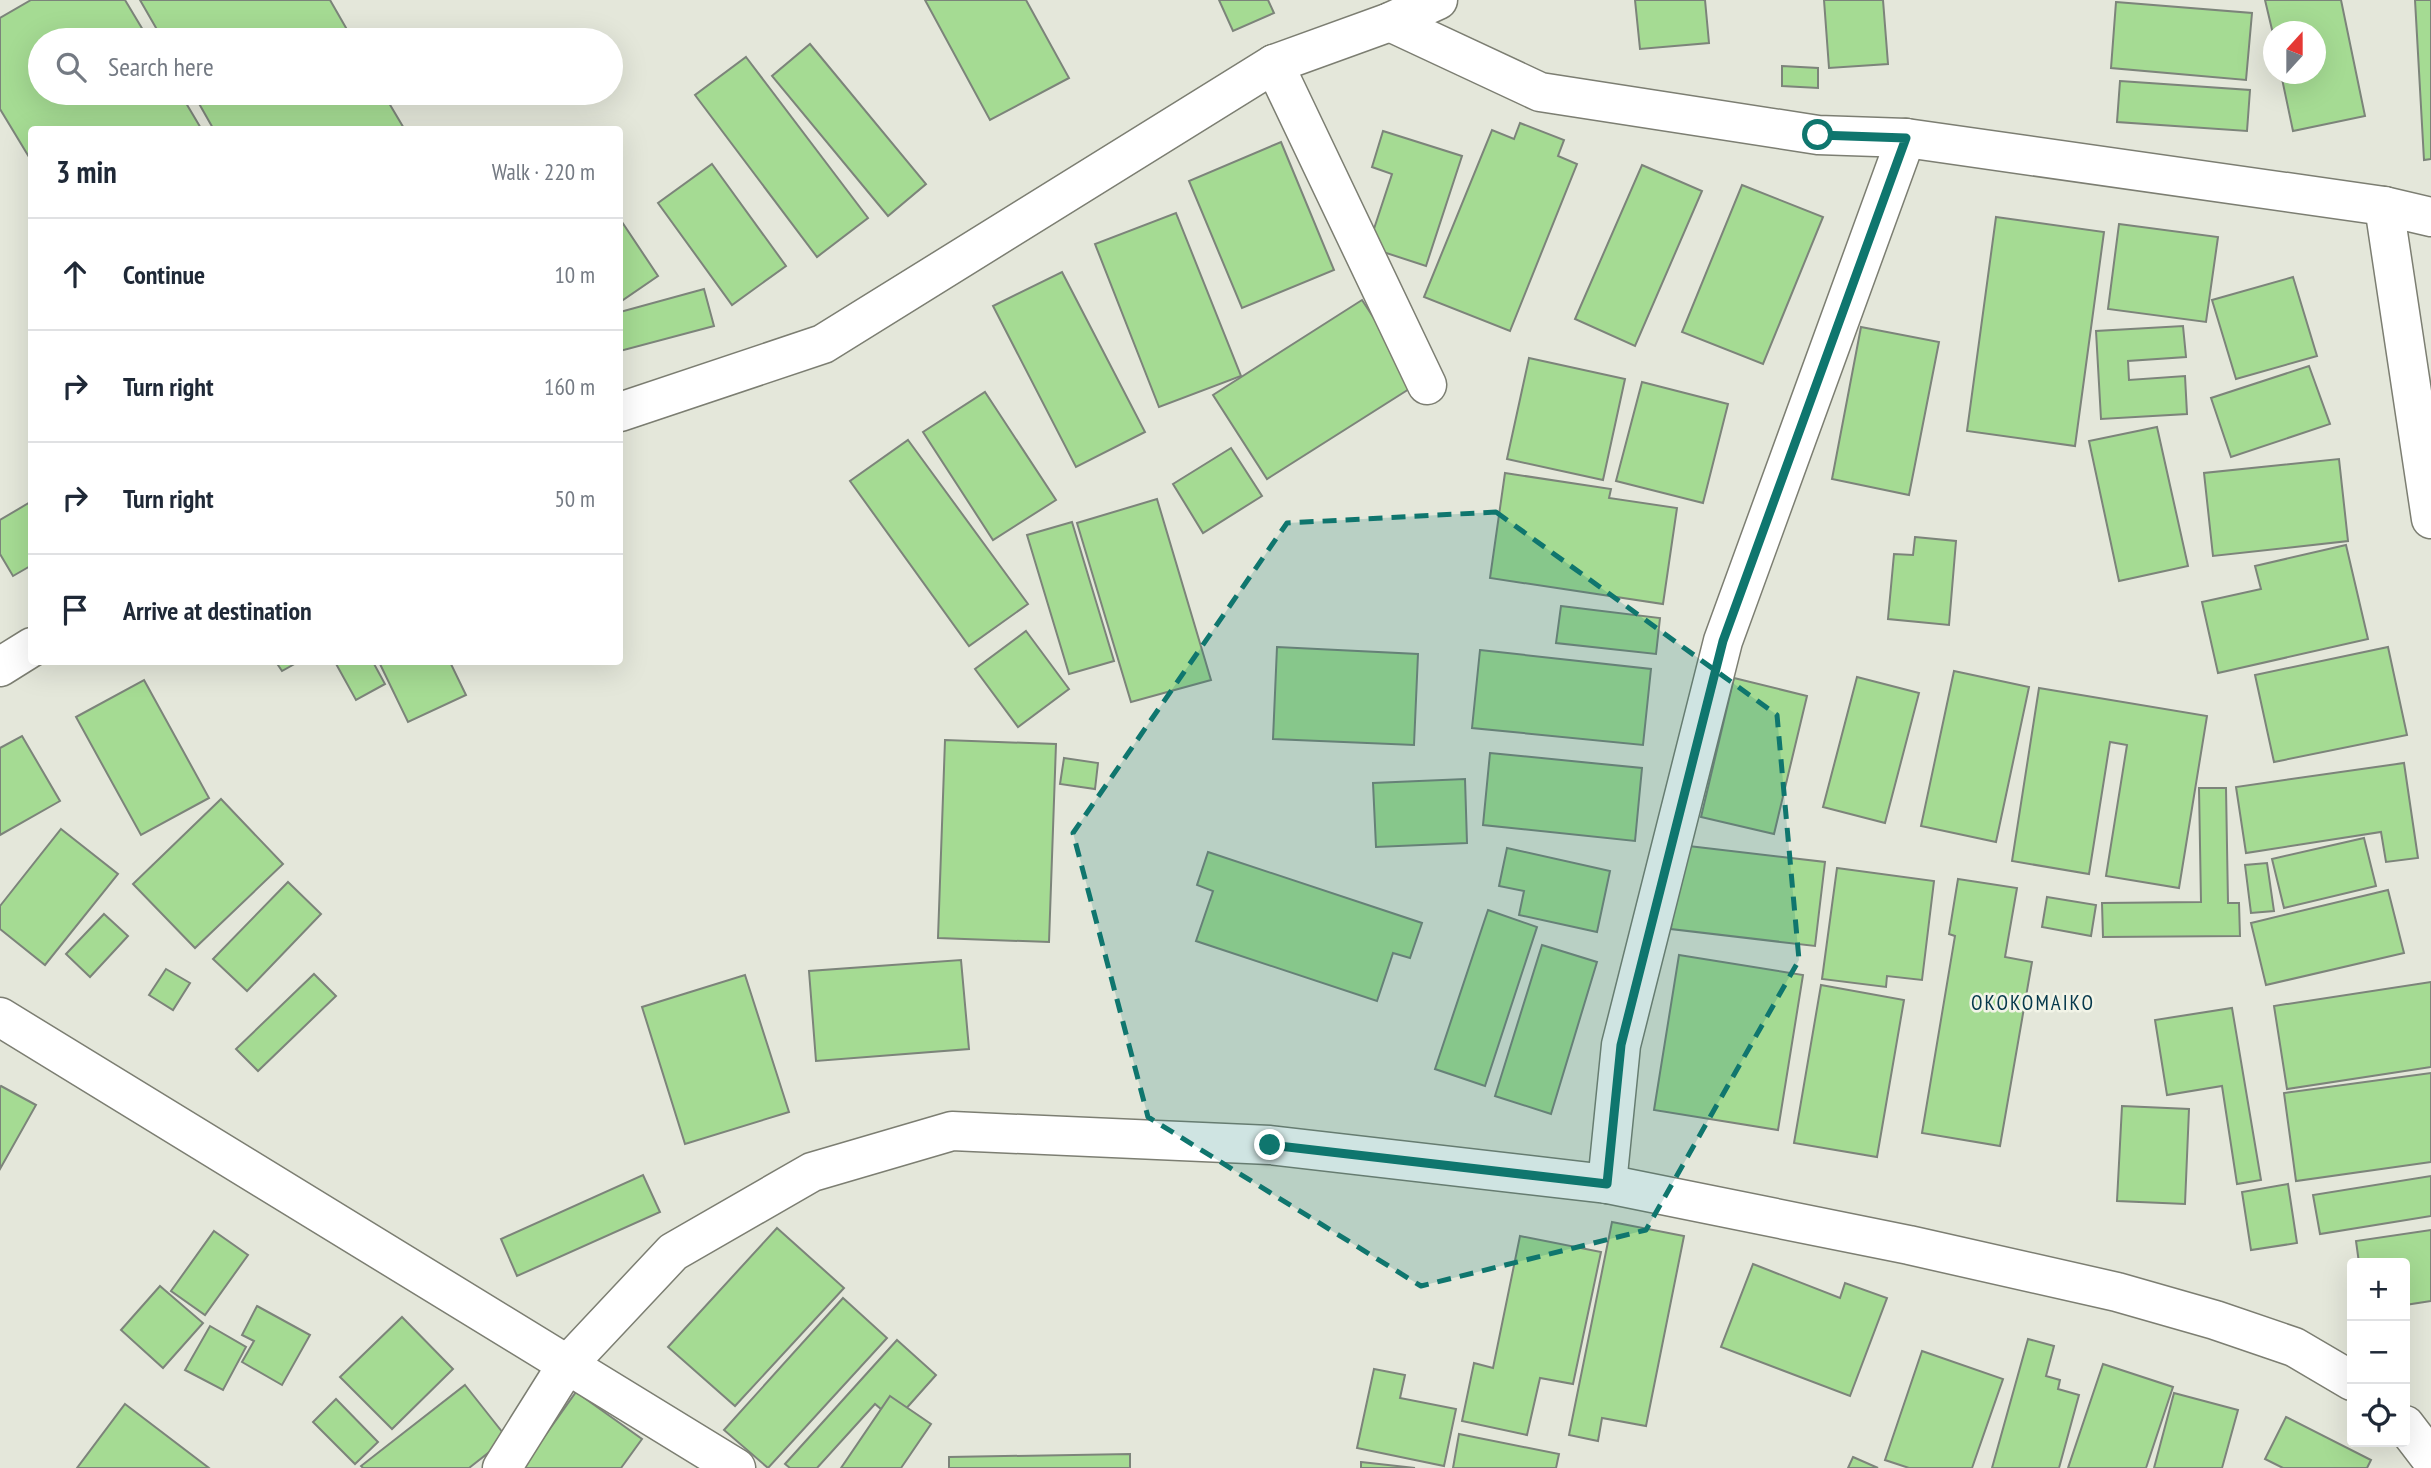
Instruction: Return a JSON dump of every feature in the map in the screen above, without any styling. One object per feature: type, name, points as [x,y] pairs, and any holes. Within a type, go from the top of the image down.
[{"type":"street","points":[[623,411],[823,344],[1274,64],[1390,22],[1438,0]]},
{"type":"street","points":[[1390,22],[1540,92],[1818,135],[1906,138],[2384,206],[2431,217]]},
{"type":"street","points":[[1274,64],[1427,385]]},
{"type":"street","points":[[1607,1184],[1621,1045],[1723,641],[1906,138]]},
{"type":"street","points":[[2384,206],[2431,519]]},
{"type":"street","points":[[0,667],[28,650]]},
{"type":"street","points":[[0,1017],[736,1468]]},
{"type":"street","points":[[502,1468],[566,1366],[673,1252],[812,1172],[952,1131],[1270,1145],[1607,1184],[1909,1245],[2117,1292],[2215,1320],[2294,1347],[2347,1378]]},
{"type":"highlighted area","points":[[1496,512],[1777,715],[1799,960],[1646,1230],[1421,1286],[1148,1117],[1073,833],[1287,523]]},
{"type":"building","points":[[31,0],[125,0],[142,28],[28,28],[28,105],[187,105],[200,126],[28,126],[28,155],[0,109],[0,18]]},
{"type":"building","points":[[140,0],[330,0],[346,28],[156,28]]},
{"type":"building","points":[[925,0],[1026,0],[1069,78],[990,120]]},
{"type":"building","points":[[1219,0],[1268,0],[1274,13],[1233,31]]},
{"type":"building","points":[[1635,0],[1705,0],[1709,43],[1640,49]]},
{"type":"building","points":[[1824,0],[1883,0],[1888,64],[1829,68]]},
{"type":"building","points":[[2265,0],[2341,0],[2365,116],[2293,131],[2283,84],[2326,84],[2326,21],[2270,21]]},
{"type":"building","points":[[2415,0],[2431,0],[2431,159],[2424,160]]},
{"type":"building","points":[[2116,2],[2252,13],[2246,80],[2111,68]]},
{"type":"building","points":[[810,44],[926,184],[888,216],[772,76]]},
{"type":"building","points":[[746,57],[868,218],[817,257],[695,95]]},
{"type":"building","points":[[1782,66],[1818,68],[1818,88],[1782,86]]},
{"type":"building","points":[[2120,81],[2250,90],[2247,131],[2117,122]]},
{"type":"building","points":[[200,105],[390,105],[403,126],[212,126]]},
{"type":"building","points":[[1520,123],[1564,140],[1558,156],[1577,164],[1510,331],[1424,297],[1492,130],[1514,139]]},
{"type":"building","points":[[1383,131],[1462,156],[1426,266],[1368,247],[1392,174],[1372,167]]},
{"type":"building","points":[[1281,142],[1334,270],[1242,308],[1189,181]]},
{"type":"building","points":[[712,164],[786,266],[732,305],[658,203]]},
{"type":"building","points":[[1642,165],[1702,191],[1635,346],[1575,319]]},
{"type":"building","points":[[1742,185],[1823,217],[1763,364],[1682,332]]},
{"type":"building","points":[[1176,213],[1241,376],[1159,407],[1095,244]]},
{"type":"building","points":[[1996,217],[2104,232],[2075,446],[1967,431]]},
{"type":"building","points":[[623,224],[658,276],[623,300]]},
{"type":"building","points":[[2119,224],[2218,237],[2206,322],[2108,309]]},
{"type":"building","points":[[1062,272],[1145,432],[1076,467],[993,306]]},
{"type":"building","points":[[2293,277],[2317,356],[2236,379],[2212,300]]},
{"type":"building","points":[[704,289],[714,326],[623,350],[623,311]]},
{"type":"building","points":[[1362,300],[1417,384],[1267,479],[1213,395]]},
{"type":"building","points":[[2183,326],[2186,357],[2128,361],[2129,380],[2185,376],[2187,414],[2101,419],[2096,331]]},
{"type":"building","points":[[1861,327],[1939,342],[1909,495],[1832,479]]},
{"type":"building","points":[[1529,358],[1625,379],[1603,480],[1507,459]]},
{"type":"building","points":[[2309,366],[2330,424],[2231,457],[2211,398]]},
{"type":"building","points":[[1642,382],[1728,404],[1703,503],[1616,481]]},
{"type":"building","points":[[985,392],[1056,500],[993,540],[923,432]]},
{"type":"building","points":[[2157,427],[2188,566],[2119,581],[2089,441]]},
{"type":"building","points":[[908,440],[1028,604],[969,646],[850,481]]},
{"type":"building","points":[[1231,448],[1262,496],[1203,533],[1173,484]]},
{"type":"building","points":[[2339,459],[2348,541],[2213,556],[2204,473]]},
{"type":"building","points":[[1505,473],[1611,489],[1609,498],[1677,508],[1663,604],[1490,578]]},
{"type":"building","points":[[1157,499],[1211,680],[1131,702],[1077,523]]},
{"type":"building","points":[[28,503],[28,567],[13,576],[0,554],[0,520]]},
{"type":"building","points":[[1072,522],[1114,661],[1069,674],[1027,535]]},
{"type":"building","points":[[1915,537],[1956,541],[1949,625],[1888,619],[1894,554],[1913,555]]},
{"type":"building","points":[[2346,545],[2368,639],[2218,673],[2202,602],[2261,589],[2255,566]]},
{"type":"building","points":[[1561,606],[1660,618],[1656,654],[1556,643]]},
{"type":"building","points":[[1026,631],[1069,689],[1018,727],[975,669]]},
{"type":"building","points":[[1277,647],[1418,654],[1414,745],[1273,739]]},
{"type":"building","points":[[2388,647],[2407,735],[2274,762],[2255,675]]},
{"type":"building","points":[[1480,650],[1651,669],[1643,745],[1472,728]]},
{"type":"building","points":[[278,665],[293,665],[282,671]]},
{"type":"building","points":[[337,665],[375,665],[385,684],[356,700]]},
{"type":"building","points":[[380,665],[451,665],[466,695],[408,722]]},
{"type":"building","points":[[1954,671],[2029,687],[1996,842],[1921,826]]},
{"type":"building","points":[[1857,677],[1919,693],[1885,823],[1823,807]]},
{"type":"building","points":[[1734,678],[1807,696],[1774,834],[1701,817]]},
{"type":"building","points":[[144,680],[209,798],[141,835],[76,717]]},
{"type":"building","points":[[2039,688],[2207,716],[2179,888],[2106,876],[2127,745],[2110,742],[2089,874],[2012,861]]},
{"type":"building","points":[[22,736],[60,801],[0,835],[0,748]]},
{"type":"building","points":[[945,740],[1056,744],[1049,942],[938,938]]},
{"type":"building","points":[[1490,753],[1642,768],[1635,841],[1483,825]]},
{"type":"building","points":[[1064,758],[1098,763],[1095,789],[1060,784]]},
{"type":"building","points":[[2404,763],[2418,858],[2386,862],[2381,832],[2246,853],[2236,787]]},
{"type":"building","points":[[1465,779],[1467,843],[1376,847],[1373,783]]},
{"type":"building","points":[[2199,788],[2226,788],[2228,903],[2239,903],[2240,936],[2103,937],[2102,903],[2201,902]]},
{"type":"building","points":[[221,799],[283,864],[195,948],[133,884]]},
{"type":"building","points":[[61,829],[118,874],[45,965],[0,929],[0,906]]},
{"type":"building","points":[[2364,838],[2376,886],[2284,908],[2272,859]]},
{"type":"building","points":[[1680,845],[1825,862],[1815,946],[1671,929]]},
{"type":"building","points":[[1507,848],[1610,871],[1597,932],[1519,915],[1524,891],[1499,886]]},
{"type":"building","points":[[1208,852],[1422,923],[1410,958],[1393,953],[1377,1001],[1196,941],[1213,891],[1197,885]]},
{"type":"building","points":[[2267,863],[2274,911],[2251,913],[2245,865]]},
{"type":"building","points":[[1837,868],[1934,881],[1922,980],[1887,976],[1886,987],[1822,979]]},
{"type":"building","points":[[1958,879],[2017,888],[2005,957],[2032,962],[2000,1146],[1922,1133],[1955,936],[1949,934]]},
{"type":"building","points":[[288,882],[321,914],[247,991],[213,959]]},
{"type":"building","points":[[2388,890],[2404,953],[2266,985],[2251,923]]},
{"type":"building","points":[[2047,897],[2096,905],[2091,936],[2042,927]]},
{"type":"building","points":[[1488,910],[1537,927],[1485,1086],[1435,1069]]},
{"type":"building","points":[[104,914],[128,936],[90,977],[66,954]]},
{"type":"building","points":[[1542,945],[1597,962],[1551,1114],[1495,1096]]},
{"type":"building","points":[[1679,955],[1803,975],[1778,1130],[1654,1110]]},
{"type":"building","points":[[961,960],[969,1049],[816,1061],[809,971]]},
{"type":"building","points":[[166,969],[190,983],[173,1010],[149,995]]},
{"type":"building","points":[[314,974],[336,996],[258,1071],[236,1049]]},
{"type":"building","points":[[745,975],[789,1112],[685,1144],[642,1007]]},
{"type":"building","points":[[2431,982],[2431,1067],[2287,1089],[2274,1006]]},
{"type":"building","points":[[1821,985],[1904,1000],[1877,1157],[1794,1143]]},
{"type":"building","points":[[2232,1008],[2261,1180],[2237,1184],[2222,1086],[2167,1095],[2155,1020]]},
{"type":"building","points":[[2431,1073],[2431,1162],[2296,1181],[2284,1093]]},
{"type":"building","points":[[0,1087],[36,1105],[0,1169]]},
{"type":"building","points":[[2122,1106],[2189,1109],[2185,1204],[2117,1201]]},
{"type":"building","points":[[643,1175],[660,1212],[517,1276],[501,1239]]},
{"type":"building","points":[[2431,1176],[2431,1216],[2320,1234],[2313,1195]]},
{"type":"building","points":[[2288,1184],[2297,1243],[2251,1250],[2242,1192]]},
{"type":"building","points":[[1612,1222],[1684,1236],[1646,1426],[1602,1418],[1598,1441],[1569,1435]]},
{"type":"building","points":[[777,1228],[844,1288],[735,1406],[668,1347]]},
{"type":"building","points":[[2431,1230],[2431,1301],[2410,1304],[2410,1258],[2358,1258],[2356,1241]]},
{"type":"building","points":[[214,1231],[248,1255],[205,1315],[171,1291]]},
{"type":"building","points":[[1520,1236],[1601,1252],[1573,1384],[1540,1378],[1527,1435],[1462,1421],[1474,1363],[1493,1368]]},
{"type":"building","points":[[1753,1264],[1840,1298],[1845,1283],[1887,1298],[1850,1396],[1721,1347]]},
{"type":"building","points":[[160,1286],[203,1323],[163,1368],[121,1330]]},
{"type":"building","points":[[843,1298],[887,1338],[768,1468],[724,1430]]},
{"type":"building","points":[[257,1306],[310,1335],[282,1385],[242,1362],[254,1341],[242,1335]]},
{"type":"building","points":[[402,1317],[453,1369],[392,1429],[340,1377]]},
{"type":"building","points":[[210,1326],[246,1347],[223,1390],[185,1370]]},
{"type":"building","points":[[2028,1339],[2054,1346],[2046,1376],[2060,1380],[2058,1389],[2079,1395],[2059,1468],[1992,1468]]},
{"type":"building","points":[[897,1340],[936,1375],[895,1421],[875,1404],[817,1468],[790,1468],[785,1464]]},
{"type":"building","points":[[1922,1351],[2003,1379],[1972,1468],[1909,1468],[1885,1460]]},
{"type":"building","points":[[2103,1364],[2173,1387],[2146,1468],[2068,1468]]},
{"type":"building","points":[[1374,1369],[1405,1375],[1400,1398],[1456,1409],[1444,1466],[1357,1448]]},
{"type":"building","points":[[465,1385],[507,1438],[469,1468],[361,1466]]},
{"type":"building","points":[[576,1392],[642,1439],[621,1468],[522,1468]]},
{"type":"building","points":[[2174,1393],[2238,1410],[2222,1468],[2154,1468]]},
{"type":"building","points":[[890,1396],[931,1424],[901,1468],[841,1468]]},
{"type":"building","points":[[336,1399],[378,1442],[355,1464],[313,1422]]},
{"type":"building","points":[[125,1404],[209,1468],[77,1468]]},
{"type":"building","points":[[2286,1417],[2371,1460],[2367,1468],[2283,1468],[2265,1459]]},
{"type":"building","points":[[1459,1434],[1559,1454],[1556,1468],[1453,1468]]},
{"type":"building","points":[[1130,1454],[1130,1468],[949,1468],[949,1457]]},
{"type":"building","points":[[1853,1457],[1878,1468],[1848,1468]]},
{"type":"building","points":[[1361,1462],[1415,1468],[1361,1468]]},
{"type":"district","name":"OKOKOMAIKO","points":[[2033,1002]]},
{"type":"route","points":[[1270,1145],[1607,1184],[1621,1045],[1723,641],[1906,138],[1818,135]]}]
